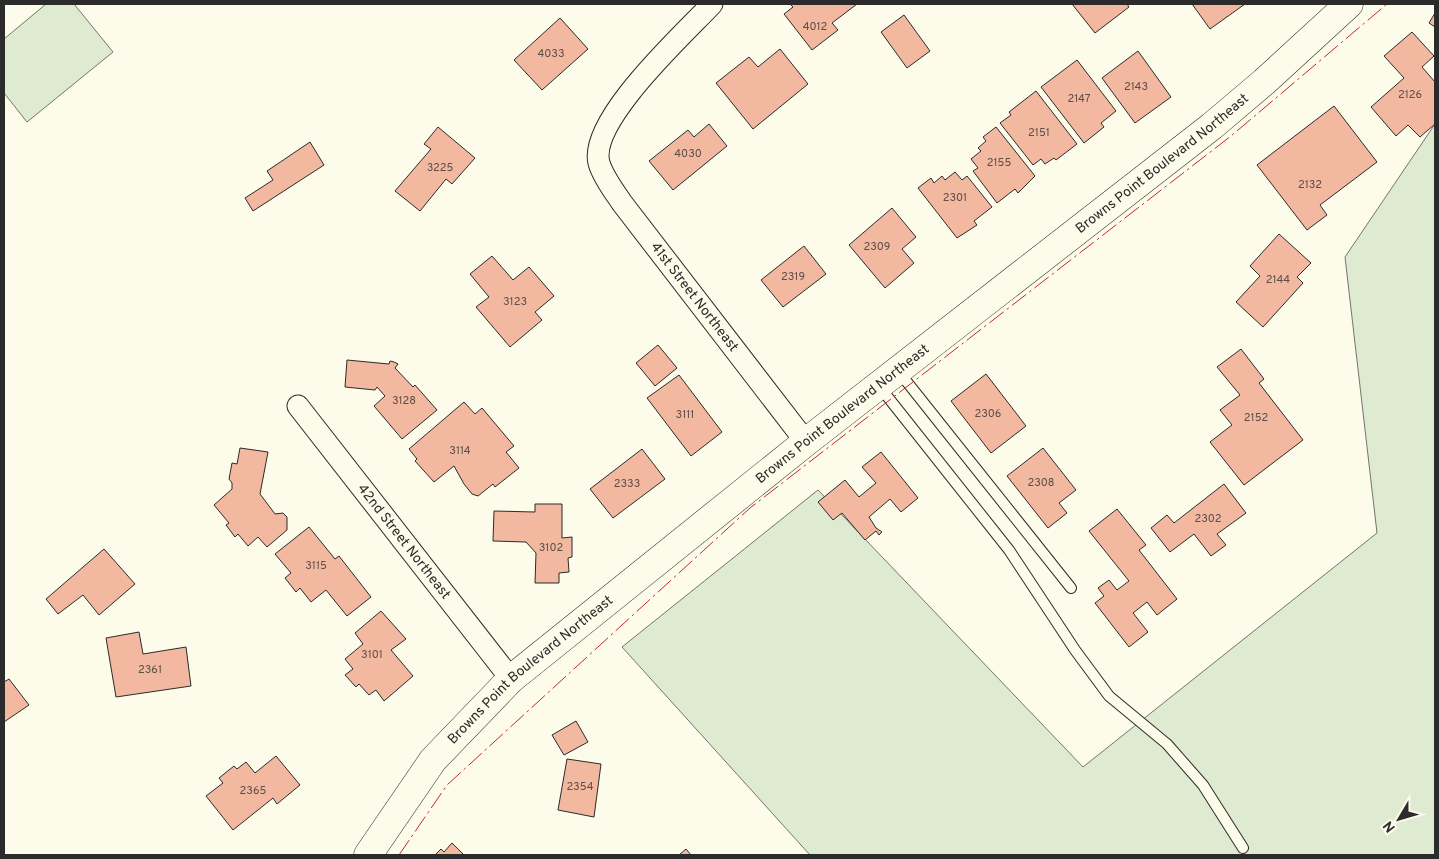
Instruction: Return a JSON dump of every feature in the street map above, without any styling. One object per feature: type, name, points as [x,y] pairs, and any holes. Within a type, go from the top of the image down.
[{"type":"street","name":"41st Street Northeast","points":[[712,4],[620,104],[605,129],[600,144],[599,162],[622,203],[806,442]]},
{"type":"street","name":"Browns Point Boulevard Northeast","points":[[368,855],[433,760],[511,679],[806,442],[1212,126],[1272,75],[1350,4]]},
{"type":"street","name":"42nd Street Northeast","points":[[298,406],[511,679]]},
{"type":"lane","points":[[889,378],[1071,588]]},
{"type":"lane","points":[[889,378],[1109,696],[1167,744],[1203,785],[1244,848]]},
{"type":"green space","points":[[46,4],[74,4],[113,52],[27,122],[4,93],[4,39]]},
{"type":"green space","points":[[1435,124],[1435,855],[810,855],[622,647],[818,490],[1083,767],[1377,533],[1345,257]]},
{"type":"building","points":[[790,4],[857,4],[832,23],[838,30],[812,50],[784,14],[793,7]]},
{"type":"building","points":[[1072,4],[1127,4],[1129,7],[1095,33]]},
{"type":"building","points":[[1192,4],[1245,4],[1210,29]]},
{"type":"building","points":[[1435,13],[1435,27],[1429,23]]},
{"type":"building","points":[[904,15],[930,51],[907,68],[881,32]]},
{"type":"building","points":[[560,18],[588,49],[542,90],[514,60]]},
{"type":"building","points":[[1412,32],[1434,56],[1422,67],[1435,82],[1435,124],[1420,137],[1408,125],[1396,136],[1371,107],[1404,78],[1384,56]]},
{"type":"building","points":[[780,49],[808,84],[753,129],[716,83],[749,57],[758,67]]},
{"type":"building","points":[[1138,51],[1171,97],[1135,123],[1102,78]]},
{"type":"building","points":[[1077,60],[1116,111],[1101,123],[1104,127],[1084,143],[1041,87]]},
{"type":"building","points":[[1036,91],[1077,144],[1056,160],[1054,158],[1045,164],[1041,159],[1033,165],[1000,123],[1011,115],[1009,112]]},
{"type":"building","points":[[1334,106],[1377,162],[1320,205],[1327,215],[1307,230],[1257,165]]},
{"type":"building","points":[[709,124],[727,146],[673,190],[649,161],[688,130],[694,137]]},
{"type":"building","points":[[438,127],[475,158],[452,184],[446,179],[420,211],[395,191],[431,149],[424,144]]},
{"type":"building","points":[[996,127],[1035,176],[1018,193],[1015,189],[997,203],[973,171],[978,168],[971,159],[981,151],[978,148],[986,141],[983,137]]},
{"type":"building","points":[[310,142],[324,165],[253,211],[245,198],[273,180],[267,171]]},
{"type":"building","points":[[955,172],[962,180],[967,176],[992,207],[974,221],[977,225],[957,238],[918,188],[931,178],[934,183],[942,176],[945,180]]},
{"type":"building","points":[[892,208],[916,237],[902,249],[914,263],[885,288],[849,245]]},
{"type":"building","points":[[1279,234],[1311,263],[1297,277],[1303,283],[1263,327],[1236,302],[1260,276],[1250,266]]},
{"type":"building","points":[[804,246],[826,274],[783,307],[761,280]]},
{"type":"building","points":[[492,256],[513,280],[529,267],[554,296],[535,312],[542,320],[510,347],[476,307],[489,297],[470,274]]},
{"type":"building","points":[[658,345],[677,368],[655,386],[636,363]]},
{"type":"building","points":[[1241,349],[1264,379],[1259,383],[1303,440],[1244,485],[1210,442],[1232,425],[1220,410],[1240,395],[1217,367]]},
{"type":"building","points":[[347,360],[389,364],[390,361],[398,364],[395,368],[413,387],[415,385],[437,410],[402,439],[374,406],[385,396],[377,387],[375,390],[345,387]]},
{"type":"building","points":[[986,374],[1026,426],[991,453],[951,401]]},
{"type":"building","points":[[679,375],[722,432],[691,456],[647,398]]},
{"type":"building","points":[[464,402],[475,414],[482,408],[514,446],[506,452],[519,468],[495,487],[493,484],[478,496],[472,494],[464,484],[454,466],[434,482],[415,461],[417,459],[409,449]]},
{"type":"building","points":[[240,448],[268,452],[260,494],[275,514],[283,513],[287,517],[287,530],[267,547],[258,537],[248,546],[238,534],[235,537],[226,525],[229,523],[214,505],[232,489],[232,483],[229,479],[232,463],[237,464]]},
{"type":"building","points":[[1043,448],[1076,490],[1059,503],[1067,513],[1048,528],[1007,476]]},
{"type":"building","points":[[642,449],[665,479],[613,518],[590,489]]},
{"type":"building","points":[[881,452],[918,498],[901,512],[890,499],[869,517],[876,528],[882,532],[879,535],[876,531],[865,540],[842,513],[833,520],[818,502],[845,480],[859,497],[876,483],[862,467]]},
{"type":"building","points":[[1224,484],[1246,513],[1217,534],[1226,545],[1211,556],[1194,534],[1170,552],[1151,528],[1167,515],[1174,523]]},
{"type":"building","points":[[535,504],[562,504],[562,538],[572,537],[572,557],[568,558],[569,572],[559,573],[559,583],[535,583],[536,553],[526,542],[493,541],[494,511],[535,512]]},
{"type":"building","points":[[1117,509],[1146,545],[1139,550],[1177,599],[1157,615],[1147,602],[1133,613],[1148,632],[1129,647],[1095,603],[1104,596],[1098,588],[1109,580],[1117,590],[1129,581],[1089,531]]},
{"type":"building","points":[[309,527],[335,559],[339,556],[371,597],[347,616],[326,590],[311,602],[300,588],[296,592],[285,578],[291,573],[275,554]]},
{"type":"building","points":[[104,549],[135,584],[99,615],[83,595],[58,614],[46,599]]},
{"type":"building","points":[[381,611],[406,639],[391,650],[413,676],[384,701],[376,690],[369,695],[359,684],[356,687],[345,675],[353,669],[345,659],[363,644],[355,633]]},
{"type":"building","points":[[139,632],[143,654],[186,647],[191,686],[116,697],[106,638]]},
{"type":"building","points":[[9,679],[29,705],[4,722],[4,682]]},
{"type":"building","points":[[576,721],[588,742],[564,755],[552,735]]},
{"type":"building","points":[[276,756],[300,785],[277,804],[273,798],[233,830],[206,796],[223,783],[219,778],[234,766],[237,769],[246,762],[255,773]]},
{"type":"building","points":[[567,759],[601,764],[594,817],[558,810]]},
{"type":"building","points":[[452,843],[464,855],[435,855],[441,849],[444,852]]},
{"type":"building","points":[[686,849],[691,855],[679,855]]},
{"type":"power","points":[[399,855],[447,785],[750,508],[1231,136],[1387,4]]}]
